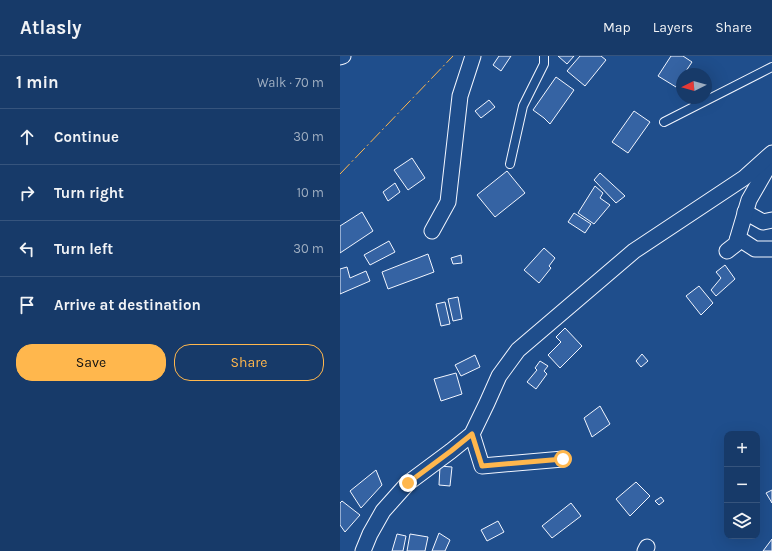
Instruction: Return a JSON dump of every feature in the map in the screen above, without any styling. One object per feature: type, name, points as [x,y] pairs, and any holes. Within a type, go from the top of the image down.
[{"type":"street","points":[[432,231],[448,202],[460,96],[473,56]]},
{"type":"street","points":[[363,551],[370,534],[383,511],[408,483],[472,434],[499,376],[518,350],[634,251],[744,178],[772,153]]},
{"type":"street","points":[[727,251],[736,244],[749,200],[772,160]]},
{"type":"street","points":[[746,212],[763,222],[772,220]]},
{"type":"street","points":[[738,238],[754,248],[772,249]]},
{"type":"street","points":[[472,434],[482,466],[563,459]]},
{"type":"lane","points":[[510,164],[523,106],[544,64],[544,56]]},
{"type":"lane","points":[[664,122],[772,67]]},
{"type":"building","points":[[499,56],[511,56],[501,71],[493,65]]},
{"type":"building","points":[[558,56],[574,56],[567,64]]},
{"type":"building","points":[[580,56],[601,56],[606,60],[585,86],[567,71]]},
{"type":"building","points":[[671,56],[683,56],[692,62],[688,68],[676,68],[676,87],[658,76]]},
{"type":"building","points":[[556,77],[574,90],[550,124],[533,110]]},
{"type":"building","points":[[489,100],[495,107],[481,118],[475,111]]},
{"type":"building","points":[[634,111],[650,122],[628,153],[612,142]]},
{"type":"building","points":[[412,158],[425,178],[408,190],[394,170]]},
{"type":"building","points":[[507,171],[525,193],[495,217],[477,195]]},
{"type":"building","points":[[600,173],[625,196],[616,203],[594,180]]},
{"type":"building","points":[[395,183],[400,192],[388,201],[383,192]]},
{"type":"building","points":[[595,186],[603,193],[600,198],[610,205],[594,224],[578,213]]},
{"type":"building","points":[[362,212],[373,231],[340,253],[340,226]]},
{"type":"building","points":[[574,213],[591,224],[585,233],[568,222]]},
{"type":"building","points":[[389,241],[395,252],[370,265],[364,255]]},
{"type":"building","points":[[544,248],[555,258],[549,266],[551,268],[539,283],[524,270]]},
{"type":"building","points":[[428,254],[434,272],[388,289],[382,272]]},
{"type":"building","points":[[461,255],[462,263],[453,264],[451,258]]},
{"type":"building","points":[[725,265],[735,279],[716,296],[711,290],[721,278],[716,272]]},
{"type":"building","points":[[347,267],[350,278],[366,271],[370,281],[340,294],[340,269]]},
{"type":"building","points":[[699,286],[713,303],[701,315],[686,296]]},
{"type":"building","points":[[458,297],[462,319],[453,321],[448,299]]},
{"type":"building","points":[[445,302],[450,324],[441,326],[436,304]]},
{"type":"building","points":[[565,328],[582,346],[560,368],[548,355],[561,342],[556,337]]},
{"type":"building","points":[[642,354],[648,361],[641,367],[636,361]]},
{"type":"building","points":[[475,355],[480,367],[461,376],[455,365]]},
{"type":"building","points":[[540,361],[548,366],[544,371],[547,374],[536,389],[527,382],[537,370],[535,368]]},
{"type":"building","points":[[456,373],[462,394],[441,401],[434,379]]},
{"type":"building","points":[[600,406],[610,424],[592,437],[584,418]]},
{"type":"building","points":[[440,466],[452,467],[450,486],[439,485]]},
{"type":"building","points":[[376,470],[382,485],[361,508],[350,491]]},
{"type":"building","points":[[636,482],[650,496],[630,516],[616,499]]},
{"type":"building","points":[[772,490],[772,503],[766,493]]},
{"type":"building","points":[[661,497],[664,501],[659,505],[655,501]]},
{"type":"building","points":[[342,501],[360,515],[345,532],[340,525],[340,503]]},
{"type":"building","points":[[571,503],[581,516],[552,538],[542,526]]},
{"type":"building","points":[[498,521],[504,532],[487,541],[481,530]]},
{"type":"building","points":[[439,533],[450,540],[445,551],[432,551]]},
{"type":"building","points":[[397,534],[406,536],[403,551],[392,551]]},
{"type":"building","points":[[410,534],[428,537],[425,551],[407,551]]},
{"type":"building","points":[[772,539],[772,551],[763,551]]},
{"type":"power","points":[[340,174],[453,56]]},
{"type":"route","points":[[408,483],[472,434],[482,466],[563,459]]}]
